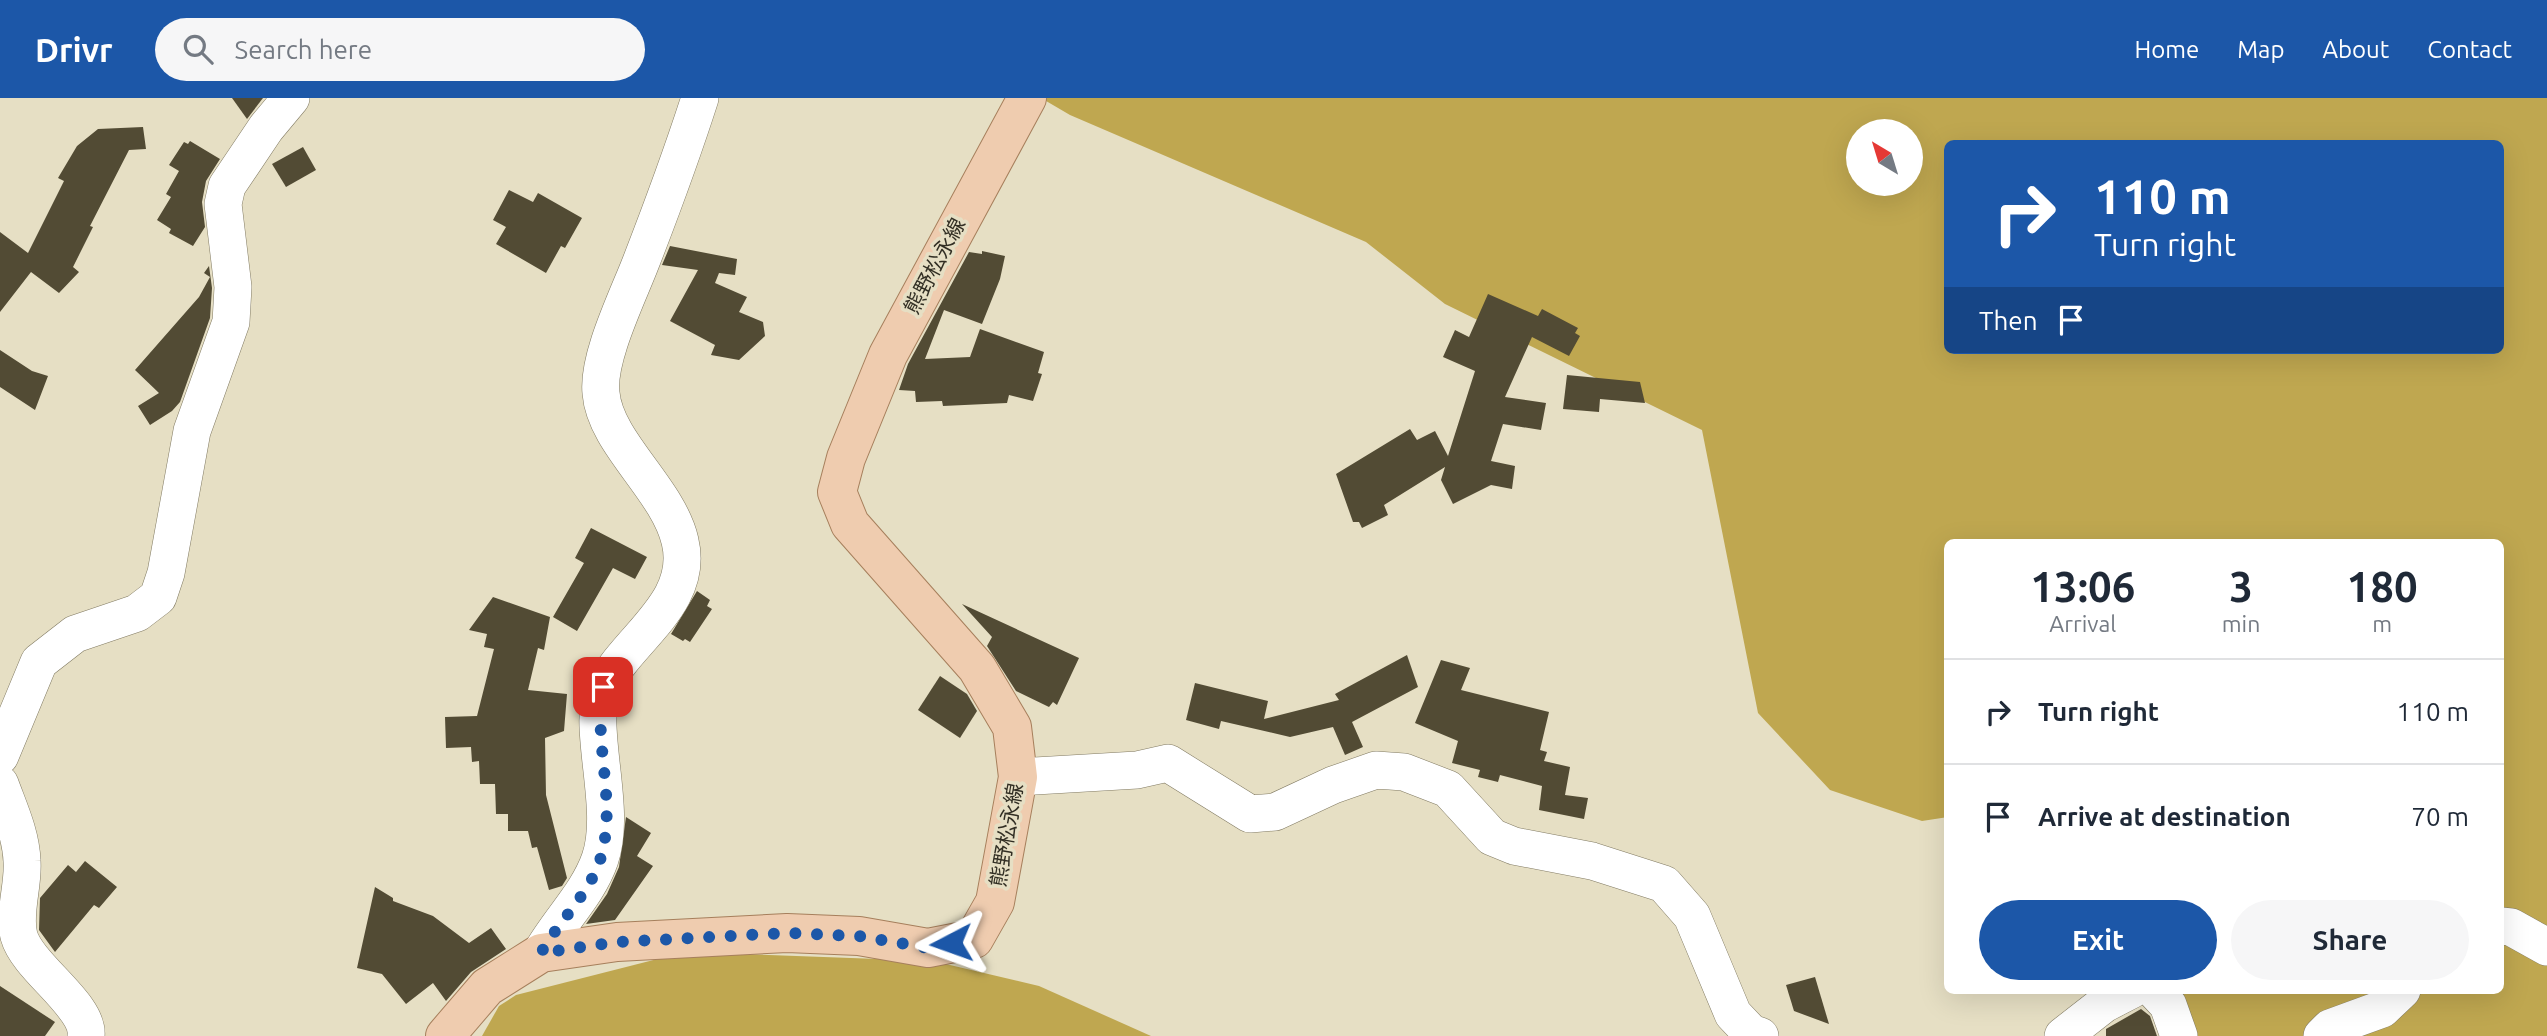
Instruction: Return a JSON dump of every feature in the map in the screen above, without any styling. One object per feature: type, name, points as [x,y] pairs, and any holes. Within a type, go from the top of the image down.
[{"type":"main road","name":"熊野松永線","points":[[446,1036],[487,986],[541,953],[617,942],[787,933],[859,936],[928,948],[974,939],[995,902],[1018,777],[1012,727],[977,668],[850,524],[837,492],[846,458],[888,355],[1027,98]]},
{"type":"street","points":[[0,756],[39,662],[75,634],[137,613],[158,597],[166,573],[192,432],[231,322],[233,287],[223,204],[227,186],[266,128],[291,98]]},
{"type":"street","points":[[541,953],[581,895],[601,858],[607,805],[598,715],[603,687],[668,603],[682,571],[681,542],[664,501],[613,429],[601,393],[608,348],[680,162],[700,98]]},
{"type":"street","points":[[1018,777],[1137,770],[1168,763],[1250,814],[1275,812],[1333,785],[1376,770],[1404,772],[1448,789],[1492,837],[1514,846],[1592,861],[1664,884],[1692,916],[1733,1014],[1751,1033],[1760,1036]]},
{"type":"street","points":[[0,784],[18,834],[23,862],[18,934],[27,952],[79,1013],[86,1036]]},
{"type":"street","points":[[2504,926],[2511,927],[2547,947]]},
{"type":"street","points":[[2063,1036],[2104,1004],[2123,994]]},
{"type":"street","points":[[2158,994],[2168,1005],[2179,1036]]},
{"type":"street","points":[[2322,1036],[2330,1028],[2382,1009],[2398,994]]},
{"type":"shaded area","points":[[1041,98],[2547,98],[2547,1036],[2166,1036],[2140,994],[2504,994],[2504,539],[1944,539],[1944,818],[1922,821],[1830,790],[1758,713],[1702,430],[1445,304],[1366,242],[1070,115]]},
{"type":"shaded area","points":[[685,952],[933,961],[1039,986],[1151,1036],[482,1036],[499,1006],[516,995]]},
{"type":"building","points":[[232,98],[263,98],[247,119]]},
{"type":"building","points":[[143,127],[146,149],[129,150],[90,226],[93,227],[73,267],[79,272],[59,293],[31,272],[0,312],[0,232],[28,253],[64,181],[58,178],[77,146],[98,129]]},
{"type":"building","points":[[190,141],[220,159],[206,181],[202,202],[205,227],[193,246],[169,233],[171,229],[157,220],[171,197],[166,194],[179,171],[169,165],[184,142],[188,144]]},
{"type":"building","points":[[303,147],[316,170],[286,187],[272,164]]},
{"type":"building","points":[[509,190],[533,202],[538,193],[582,218],[565,248],[561,246],[546,273],[496,244],[506,227],[493,220]]},
{"type":"building","points":[[670,246],[737,259],[735,275],[719,273],[715,283],[747,297],[739,312],[763,322],[765,336],[739,360],[711,355],[715,345],[670,321],[698,270],[662,265]]},
{"type":"building","points":[[982,251],[1005,256],[1000,279],[982,324],[944,310],[925,359],[970,357],[980,329],[1044,352],[1038,373],[1042,374],[1033,401],[1009,395],[1007,403],[943,406],[942,401],[916,402],[915,391],[899,390],[908,364],[969,252],[982,254]]},
{"type":"building","points":[[209,266],[212,288],[210,318],[180,402],[172,411],[150,425],[138,406],[159,393],[135,370],[199,297],[210,277],[204,273]]},
{"type":"building","points":[[1488,294],[1538,316],[1542,309],[1578,328],[1575,333],[1580,336],[1569,356],[1532,337],[1505,397],[1546,403],[1541,430],[1503,424],[1491,461],[1515,466],[1512,489],[1491,485],[1453,504],[1441,480],[1445,467],[1384,505],[1388,515],[1362,528],[1359,522],[1353,522],[1336,474],[1410,429],[1417,440],[1435,431],[1448,456],[1475,371],[1443,357],[1455,330],[1469,337]]},
{"type":"building","points":[[0,350],[32,371],[48,376],[35,410],[0,387]]},
{"type":"building","points":[[1567,375],[1640,382],[1645,403],[1600,399],[1599,412],[1563,409]]},
{"type":"building","points":[[591,528],[647,557],[635,579],[613,568],[577,631],[553,617],[584,563],[575,558]]},
{"type":"building","points":[[697,591],[710,600],[707,606],[712,609],[690,642],[685,639],[683,641],[671,634]]},
{"type":"building","points":[[493,597],[550,617],[544,650],[538,648],[528,690],[567,694],[564,731],[545,738],[546,795],[567,878],[562,886],[549,890],[537,847],[532,848],[528,831],[508,831],[508,814],[496,814],[495,784],[480,784],[479,761],[472,762],[471,747],[446,748],[445,717],[477,716],[494,649],[484,647],[487,634],[469,630]]},
{"type":"building","points":[[962,604],[1079,658],[1057,705],[1053,702],[1049,707],[1016,691],[987,646],[992,637]]},
{"type":"building","points":[[1407,655],[1418,687],[1352,722],[1363,747],[1345,755],[1333,727],[1290,737],[1221,721],[1219,729],[1186,720],[1195,683],[1268,701],[1264,719],[1339,700],[1335,694]]},
{"type":"building","points":[[1441,660],[1470,668],[1461,690],[1549,712],[1540,750],[1547,752],[1544,761],[1570,767],[1565,795],[1588,798],[1584,819],[1539,810],[1542,786],[1500,775],[1498,782],[1478,777],[1480,770],[1452,763],[1458,741],[1415,723]]},
{"type":"building","points":[[940,676],[967,694],[977,711],[960,738],[918,710]]},
{"type":"building","points":[[626,817],[651,833],[637,856],[653,866],[615,920],[586,924],[607,894],[619,867]]},
{"type":"building","points":[[85,861],[117,887],[99,908],[94,905],[55,952],[39,930],[40,898],[68,865],[76,872]]},
{"type":"building","points":[[375,887],[393,898],[393,901],[433,916],[469,943],[491,928],[506,949],[471,972],[446,1001],[433,983],[406,1004],[382,974],[357,968]]},
{"type":"building","points":[[1815,977],[1829,1024],[1794,1011],[1786,985]]},
{"type":"building","points":[[0,986],[55,1022],[45,1036],[0,1036]]},
{"type":"building","points":[[2141,1009],[2150,1016],[2157,1036],[2106,1036],[2106,1029]]},
{"type":"route","points":[[603,687],[598,715],[607,805],[601,858],[581,895],[541,953],[617,942],[787,933],[859,936],[928,948],[951,943]]}]
